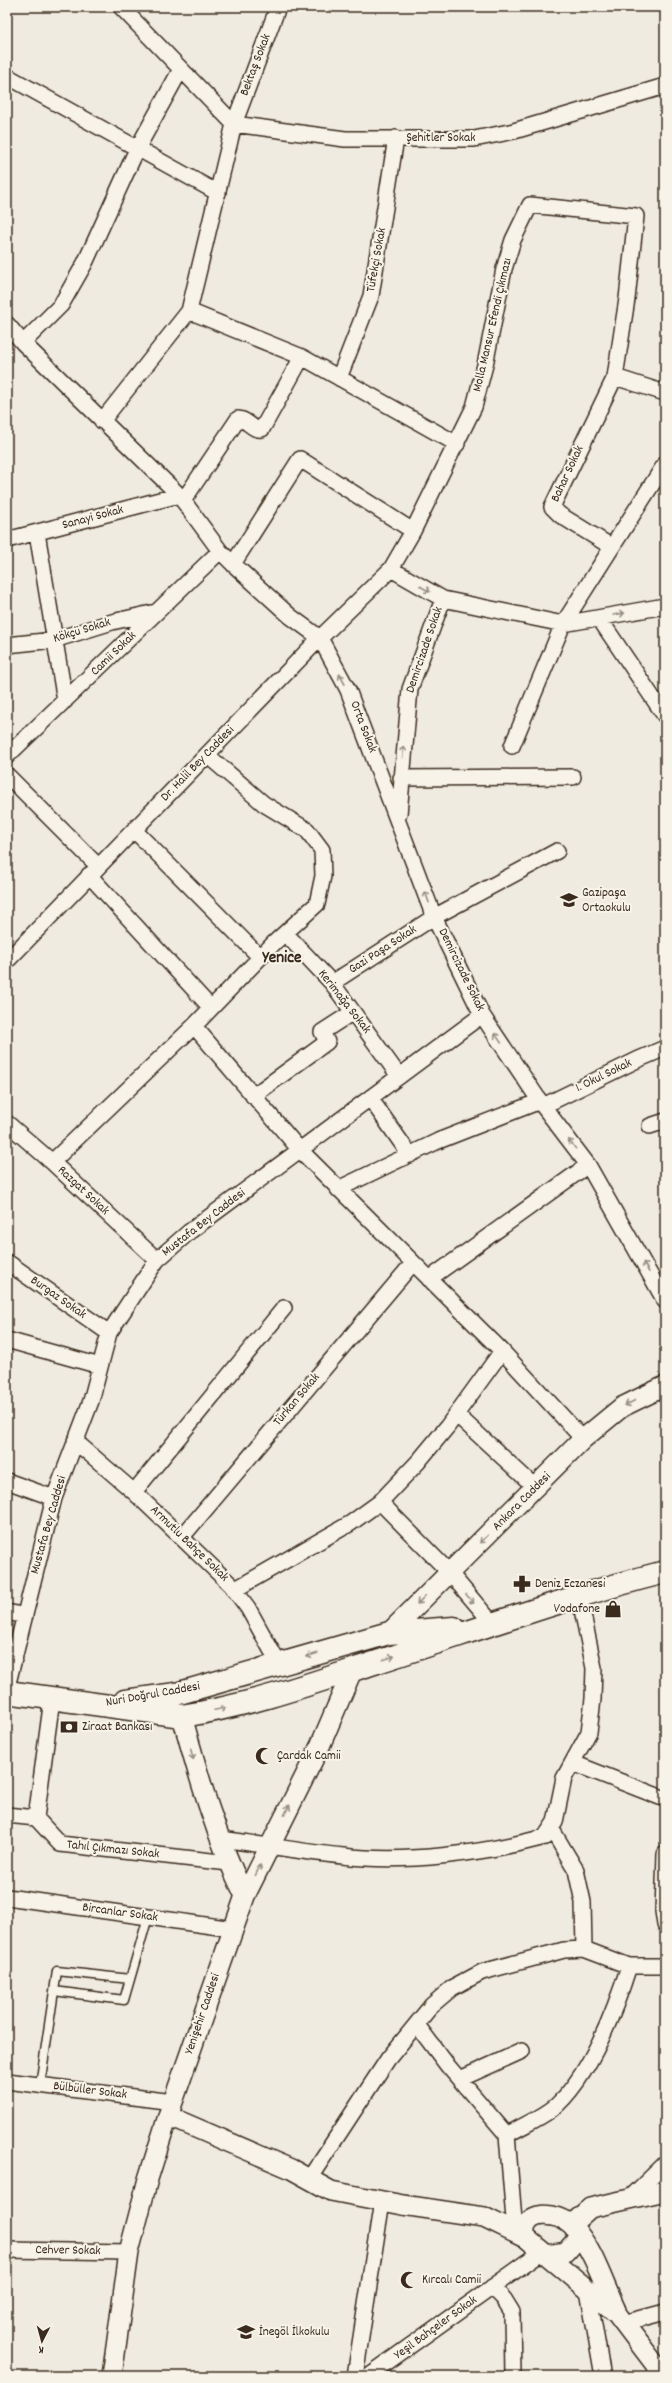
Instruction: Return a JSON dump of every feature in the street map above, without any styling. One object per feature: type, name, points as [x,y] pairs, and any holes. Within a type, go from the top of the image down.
[{"type":"main road","name":"Nuri Doğrul Caddesi","points":[[96,1706],[182,1716],[276,1696],[579,1594],[665,1572]]},
{"type":"main road","name":"Nuri Doğrul Caddesi","points":[[96,1706],[176,1694],[280,1666],[344,1644],[389,1633],[493,1624]]},
{"type":"main road","points":[[7,1692],[96,1706]]},
{"type":"street","points":[[121,7],[234,124]]},
{"type":"street","name":"Bektaş Sokak","points":[[189,311],[234,124],[278,7]]},
{"type":"street","points":[[23,344],[64,299],[85,263],[137,149],[180,69]]},
{"type":"street","points":[[7,76],[218,193]]},
{"type":"street","name":"Şehitler Sokak","points":[[234,124],[345,140],[396,138],[474,139],[514,131],[665,86]]},
{"type":"street","name":"Tüfekçi Sokak","points":[[339,378],[371,296],[396,138]]},
{"type":"street","name":"Molla Mansur Efendi Çıkmazı","points":[[413,531],[474,407],[485,365],[504,269],[513,240],[530,205],[636,216]]},
{"type":"street","name":"Bahar Sokak","points":[[612,547],[560,515],[552,507],[615,377],[627,299],[636,216]]},
{"type":"street","points":[[102,421],[189,311],[302,357],[457,444]]},
{"type":"street","points":[[7,324],[23,344],[181,498],[220,551],[232,564],[290,616],[320,638]]},
{"type":"street","points":[[181,498],[238,419],[244,419],[256,429],[262,429],[302,357]]},
{"type":"street","points":[[615,377],[665,393]]},
{"type":"street","points":[[232,564],[300,459],[413,531]]},
{"type":"street","points":[[512,746],[563,624],[665,464]]},
{"type":"street","name":"Sanayi Sokak","points":[[7,540],[181,498]]},
{"type":"street","name":"Dr. Halil Bey Caddesi","points":[[9,955],[94,871],[320,638],[391,569],[413,531]]},
{"type":"street","points":[[36,533],[64,701]]},
{"type":"street","name":"Camii Sokak","points":[[7,756],[220,551]]},
{"type":"street","points":[[391,569],[443,599],[563,624],[665,606]]},
{"type":"street","name":"Demircizade Sokak","points":[[443,599],[410,689],[398,819],[434,917],[482,1014],[541,1103],[588,1165],[665,1302]]},
{"type":"street","name":"Kökçü Sokak","points":[[7,645],[54,640],[112,622],[156,612]]},
{"type":"street","points":[[599,618],[665,716]]},
{"type":"street","name":"Orta Sokak","points":[[320,638],[348,690],[398,819]]},
{"type":"street","points":[[52,1162],[194,1026],[285,933],[317,904],[323,876],[322,850],[307,830],[264,804],[207,755]]},
{"type":"street","points":[[7,775],[94,871],[211,1008]]},
{"type":"street","points":[[401,778],[573,777]]},
{"type":"street","points":[[134,830],[260,958]]},
{"type":"street","name":"Gazi Paşa Sokak","points":[[332,983],[434,917],[557,851]]},
{"type":"street","name":"Kerimağa Sokak","points":[[285,933],[332,983],[399,1076]]},
{"type":"street","points":[[254,1096],[327,1042],[322,1032],[353,1012]]},
{"type":"street","name":"Mustafa Bey Caddesi","points":[[7,1687],[54,1498],[91,1400],[109,1333],[156,1260],[189,1232],[482,1014]]},
{"type":"street","points":[[194,1026],[299,1150],[502,1351],[583,1439]]},
{"type":"street","name":"1. Okul Sokak","points":[[338,1189],[410,1154],[541,1103],[665,1048]]},
{"type":"street","points":[[370,1098],[410,1154]]},
{"type":"street","points":[[650,1126],[665,1121]]},
{"type":"street","name":"Razgat Sokak","points":[[7,1123],[52,1162],[156,1260]]},
{"type":"street","points":[[429,1279],[588,1165]]},
{"type":"street","name":"Burgaz Sokak","points":[[7,1262],[109,1333]]},
{"type":"street","name":"Türkan Sokak","points":[[182,1538],[413,1264]]},
{"type":"street","points":[[134,1492],[284,1308]]},
{"type":"street","points":[[7,1340],[100,1366]]},
{"type":"street","points":[[234,1590],[351,1523],[380,1502],[418,1462],[456,1414],[502,1351]]},
{"type":"street","name":"Ankara Caddesi","points":[[389,1633],[449,1572],[536,1488],[583,1439],[622,1407],[665,1386]]},
{"type":"street","points":[[456,1414],[536,1488]]},
{"type":"street","name":"Armutlu Bahçe Sokak","points":[[75,1441],[134,1492],[234,1590],[248,1608],[280,1666]]},
{"type":"street","points":[[7,1481],[54,1498]]},
{"type":"street","points":[[380,1502],[449,1572],[493,1624]]},
{"type":"street","points":[[220,1839],[345,1857],[419,1859],[523,1843],[545,1836],[555,1822],[564,1778],[589,1732],[593,1700],[594,1668],[579,1594]]},
{"type":"street","points":[[7,1612],[25,1616]]},
{"type":"street","points":[[344,1644],[352,1671]]},
{"type":"street","name":"Yenişehir Caddesi","points":[[112,2376],[129,2252],[148,2179],[170,2109],[245,1896],[320,1746],[352,1671]]},
{"type":"street","points":[[176,1694],[203,1794],[229,1863],[245,1896]]},
{"type":"street","points":[[7,1815],[36,1818],[52,1699]]},
{"type":"street","points":[[573,1763],[665,1799]]},
{"type":"street","name":"Tahıl Çıkmazı Sokak","points":[[36,1818],[60,1844],[229,1863]]},
{"type":"street","points":[[551,1828],[576,1870],[583,1902],[584,1949]]},
{"type":"street","points":[[665,1854],[663,1911],[665,1925]]},
{"type":"street","name":"Bircanlar Sokak","points":[[7,1897],[233,1928]]},
{"type":"street","points":[[309,2179],[388,2059],[432,2005],[452,1988],[482,1972],[564,1950],[584,1949],[629,1966],[665,1966]]},
{"type":"street","points":[[507,2135],[556,2106],[569,2092],[608,2026],[629,1966]]},
{"type":"street","points":[[417,2025],[507,2135],[520,2234]]},
{"type":"street","points":[[460,2079],[522,2051]]},
{"type":"street","name":"Bülbüller Sokak","points":[[7,2081],[40,2085],[170,2109]]},
{"type":"street","points":[[170,2109],[332,2191],[382,2201],[484,2217],[520,2234],[545,2253],[620,2318],[665,2312]]},
{"type":"street","points":[[630,2198],[665,2164]]},
{"type":"street","points":[[545,2253],[566,2252],[575,2231],[590,2208],[665,2191]]},
{"type":"street","points":[[355,2376],[382,2201]]},
{"type":"street","points":[[520,2234],[530,2220],[538,2216],[550,2214],[575,2231],[597,2268],[620,2318],[664,2376]]},
{"type":"street","name":"Cehver Sokak","points":[[7,2250],[129,2252]]},
{"type":"street","name":"Yeşil Bahçeler Sokak","points":[[368,2376],[492,2288],[545,2253]]},
{"type":"street","points":[[492,2288],[504,2298],[512,2312],[513,2376]]},
{"type":"street","points":[[588,2291],[603,2376]]},
{"type":"lane","points":[[54,1991],[124,2000],[148,1917]]},
{"type":"lane","points":[[40,2085],[57,1971],[130,1979]]},
{"type":"place","name":"Gazipaşa Ortaokulu","points":[[569,900]]},
{"type":"place","name":"Deniz Eczanesi","points":[[522,1584]]},
{"type":"place","name":"Vodafone","points":[[613,1609]]},
{"type":"place","name":"Ziraat Bankası","points":[[69,1727]]},
{"type":"place","name":"Çardak Camii","points":[[264,1756]]},
{"type":"place","name":"Kırcalı Camii","points":[[409,2280]]},
{"type":"place","name":"İnegöl İlkokulu","points":[[246,2332]]},
{"type":"district","name":"Yenice","points":[[282,959]]}]
